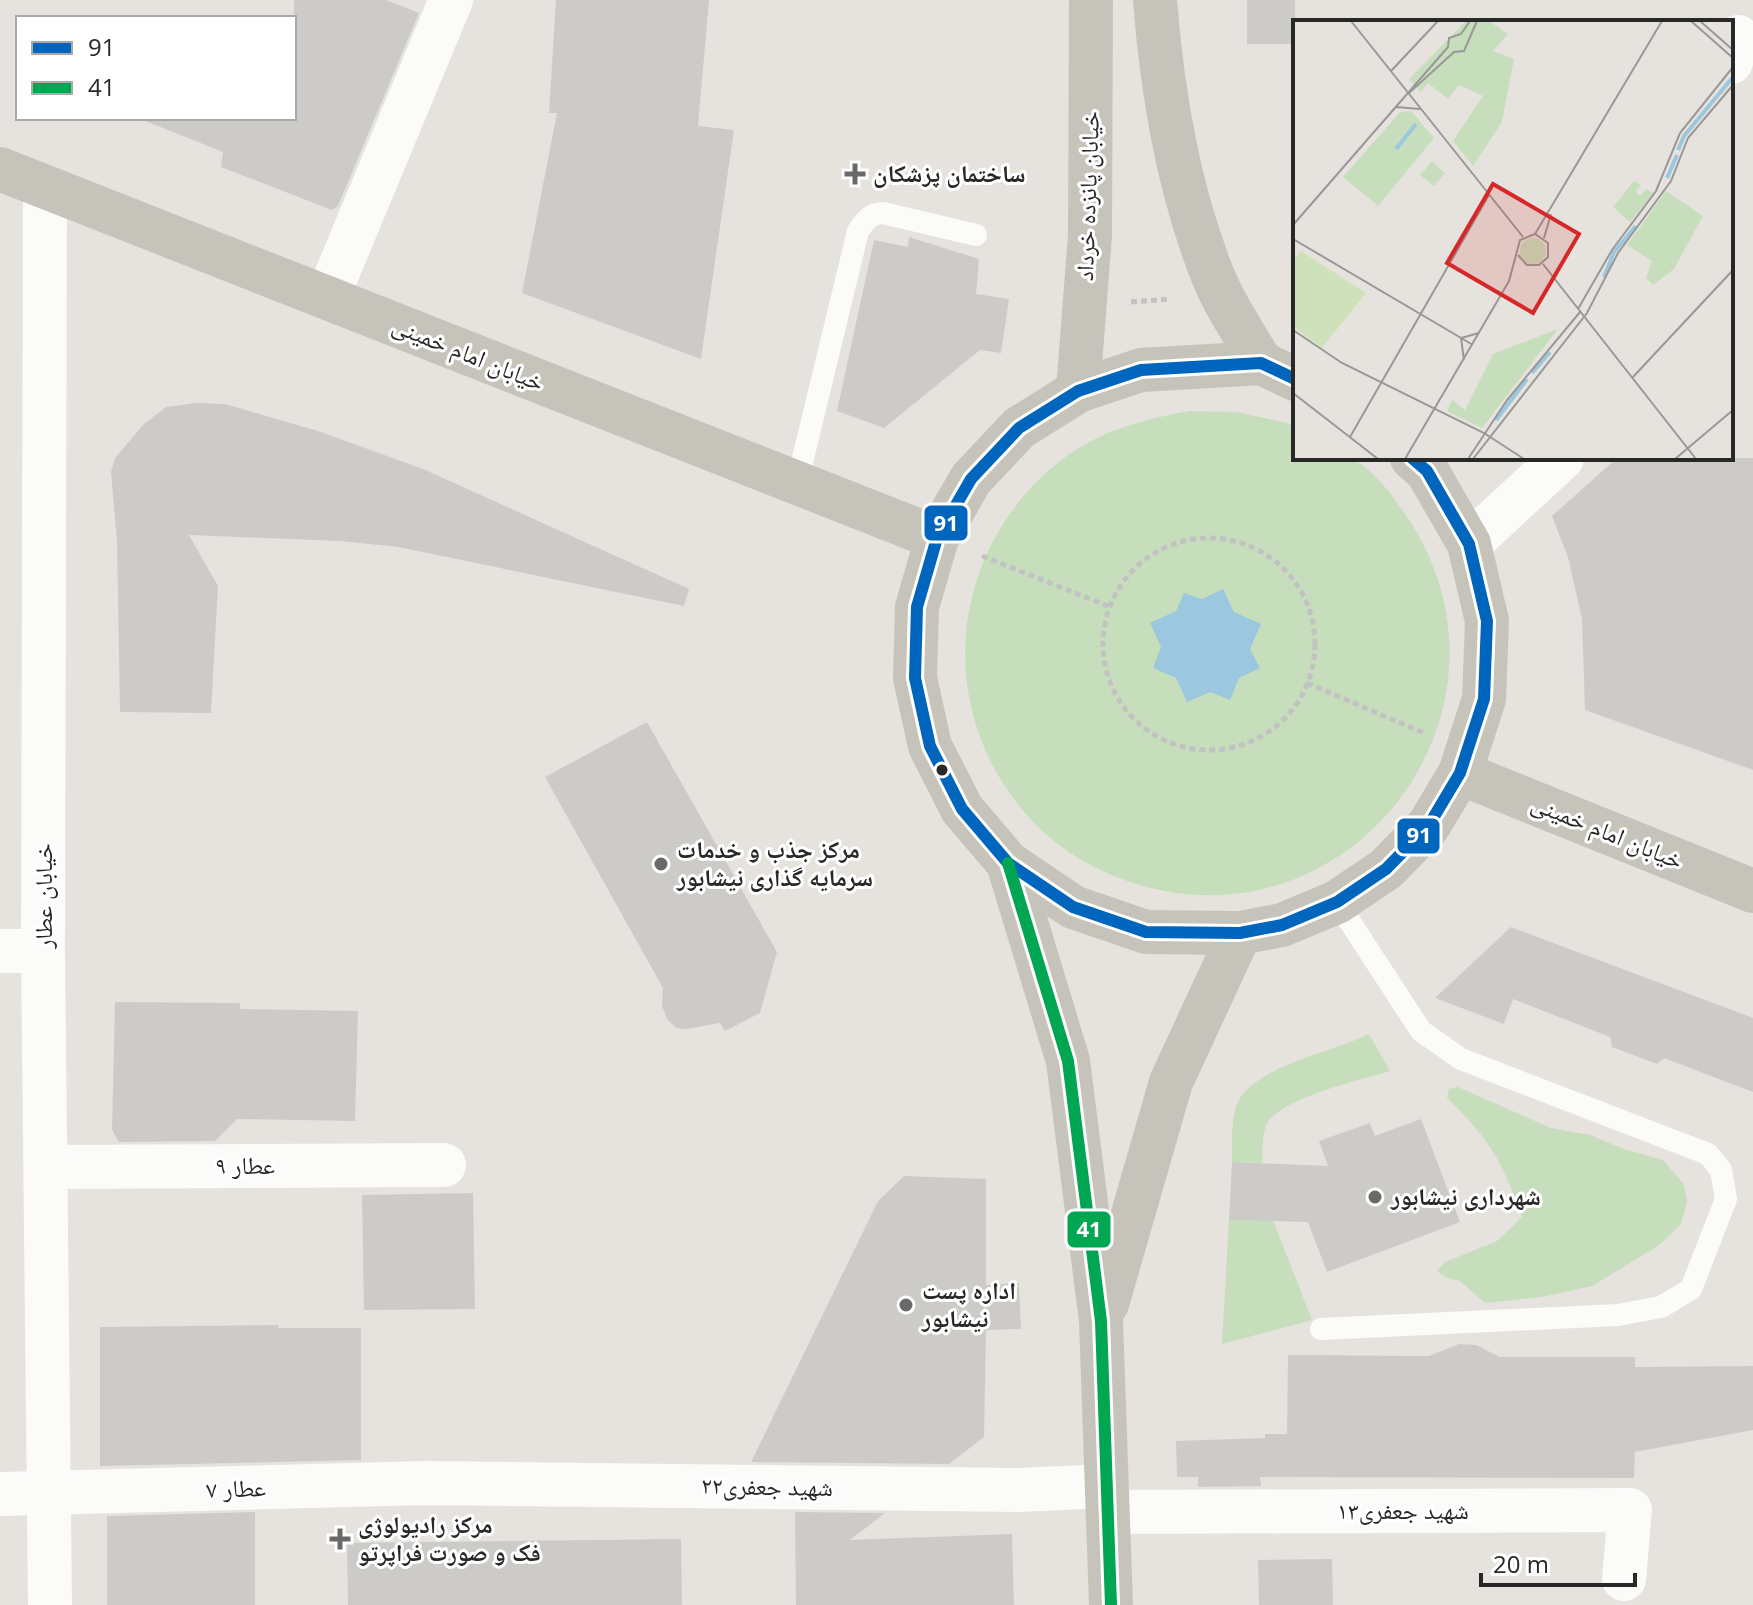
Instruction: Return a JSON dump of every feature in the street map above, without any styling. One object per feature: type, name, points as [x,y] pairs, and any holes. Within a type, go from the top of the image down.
[{"type":"main road","name":"خیابان پانزده خرداد","points":[[1078,391],[1090,235],[1091,0]]},
{"type":"main road","points":[[1155,0],[1159,51],[1182,177],[1212,273],[1278,371]]},
{"type":"main road","name":"خیابان امام خمینی","points":[[0,169],[937,538]]},
{"type":"main road","points":[[1278,371],[1141,370],[1078,391],[1019,428],[971,479],[937,538],[917,607],[915,678],[930,746],[962,809],[1008,863],[1073,907],[1146,932],[1240,933],[1282,925],[1337,902],[1386,869],[1429,825],[1464,762],[1484,699],[1487,621],[1469,544],[1427,471],[1414,460]]},
{"type":"main road","name":"خیابان امام خمینی","points":[[1464,762],[1753,891]]},
{"type":"main road","points":[[1008,863],[1068,1061],[1101,1321],[1111,1605]]},
{"type":"main road","points":[[1101,1321],[1171,1082],[1240,933]]},
{"type":"street","points":[[327,298],[451,0]]},
{"type":"street","name":"خیابان عطار","points":[[45,187],[43,951],[50,1605]]},
{"type":"street","points":[[1469,544],[1560,460]]},
{"type":"street","points":[[0,951],[43,951]]},
{"type":"street","name":"عطار ۹","points":[[46,1167],[444,1165]]},
{"type":"street","name":"عطار ۷","points":[[0,1494],[426,1483]]},
{"type":"street","name":"شهید جعفری۲۲","points":[[426,1483],[1019,1490],[1107,1499]]},
{"type":"street","name":"شهید جعفری۱۳","points":[[1107,1499],[1630,1510],[1624,1579]]},
{"type":"lane","points":[[797,483],[858,231],[870,216],[883,213],[976,235]]},
{"type":"lane","points":[[1321,1329],[1618,1315],[1661,1307],[1691,1289],[1726,1199],[1721,1170],[1708,1154],[1461,1059],[1421,1031],[1337,902]]},
{"type":"path","points":[[1119,303],[1178,298]]},
{"type":"path","points":[[1224,537],[1259,549],[1288,570],[1307,600],[1316,635],[1313,670],[1307,683],[1299,702],[1276,727],[1246,745],[1211,751],[1177,747],[1145,731],[1121,706],[1106,675],[1102,640],[1108,606],[1127,575],[1145,559],[1188,538],[1224,537]]},
{"type":"path","points":[[937,538],[1108,606]]},
{"type":"path","points":[[1307,683],[1464,762]]},
{"type":"green space","points":[[1190,411],[1237,412],[1287,423],[1293,426],[1293,460],[1353,460],[1361,464],[1390,494],[1415,529],[1446,609],[1448,679],[1431,745],[1396,804],[1347,850],[1287,882],[1218,895],[1143,886],[1094,867],[1050,838],[1025,813],[996,771],[976,725],[966,678],[966,630],[976,583],[995,538],[1023,497],[1060,461],[1106,434]]},
{"type":"green space","points":[[1369,1034],[1390,1071],[1322,1091],[1286,1107],[1273,1116],[1266,1126],[1262,1163],[1232,1162],[1235,1109],[1242,1095],[1253,1084],[1284,1066]]},
{"type":"green space","points":[[1458,1087],[1551,1128],[1590,1135],[1663,1160],[1684,1184],[1687,1202],[1681,1224],[1658,1246],[1592,1286],[1542,1297],[1485,1303],[1460,1281],[1437,1271],[1445,1262],[1497,1241],[1522,1217],[1493,1152],[1447,1098],[1449,1089]]},
{"type":"green space","points":[[1229,1220],[1273,1220],[1312,1320],[1222,1344]]},
{"type":"water","points":[[1223,589],[1234,612],[1261,624],[1250,649],[1260,668],[1239,678],[1230,700],[1210,692],[1187,702],[1176,678],[1153,668],[1161,647],[1150,623],[1176,611],[1184,593],[1202,599]]},
{"type":"building","points":[[294,0],[386,0],[419,13],[338,206],[332,210],[221,167],[223,152],[143,120],[296,120]]},
{"type":"building","points":[[556,0],[709,0],[698,126],[734,130],[701,359],[522,293],[557,113],[549,113]]},
{"type":"building","points":[[1247,0],[1295,0],[1293,44],[1247,44]]},
{"type":"building","points":[[909,237],[979,259],[976,294],[1009,299],[1001,353],[980,350],[884,428],[837,411],[874,240],[908,247]]},
{"type":"building","points":[[197,403],[225,404],[318,431],[423,469],[689,589],[684,606],[398,547],[340,541],[189,535],[218,586],[211,713],[120,712],[117,541],[111,472],[115,458],[144,424],[166,407]]},
{"type":"building","points":[[1753,458],[1753,770],[1585,710],[1582,619],[1568,557],[1552,516],[1615,460]]},
{"type":"building","name":"مرکز جذب و خدمات سرمایه گذاری نیشابور","points":[[647,722],[777,952],[760,1013],[725,1031],[720,1023],[676,1028],[667,1019],[662,1006],[663,988],[545,777]]},
{"type":"building","points":[[1511,927],[1753,1018],[1753,1092],[1664,1058],[1657,1064],[1612,1047],[1610,1037],[1513,999],[1504,1024],[1435,998]]},
{"type":"building","points":[[115,1002],[240,1003],[240,1009],[358,1011],[355,1121],[237,1119],[215,1141],[119,1142],[112,1130]]},
{"type":"building","name":"شهرداری نیشابور","points":[[1421,1119],[1460,1222],[1327,1272],[1308,1222],[1229,1220],[1232,1162],[1328,1166],[1319,1141],[1370,1123],[1375,1136]]},
{"type":"building","name":"اداره پست نیشابور","points":[[904,1176],[986,1179],[986,1285],[1019,1283],[1021,1329],[986,1330],[984,1437],[949,1464],[751,1462],[878,1201]]},
{"type":"building","points":[[473,1193],[475,1309],[364,1310],[362,1195]]},
{"type":"building","points":[[278,1325],[278,1328],[361,1328],[361,1460],[100,1466],[100,1327]]},
{"type":"building","points":[[1459,1344],[1476,1345],[1500,1357],[1635,1357],[1635,1367],[1753,1366],[1753,1430],[1635,1452],[1634,1478],[1260,1477],[1261,1486],[1198,1487],[1198,1477],[1177,1477],[1176,1441],[1265,1438],[1265,1434],[1287,1434],[1288,1355],[1429,1356]]},
{"type":"building","points":[[255,1512],[255,1605],[107,1605],[107,1516]]},
{"type":"building","points":[[795,1512],[885,1513],[850,1540],[1012,1534],[1014,1605],[796,1605]]},
{"type":"building","points":[[681,1539],[682,1605],[348,1605],[347,1543]]},
{"type":"building","points":[[1332,1559],[1333,1605],[1259,1605],[1258,1560]]},
{"type":"transit line","name":"91","points":[[1293,378],[1261,363],[1141,370],[1078,391],[1019,428],[971,479],[937,538],[917,607],[915,678],[930,746],[962,809],[1008,863],[1073,907],[1146,932],[1240,933],[1282,925],[1337,902],[1386,869],[1429,825],[1460,773],[1484,699],[1487,621],[1469,544],[1427,471],[1414,460]]},
{"type":"transit line","name":"41","points":[[1008,863],[1068,1061],[1101,1321],[1111,1605]]},
{"type":"place","name":"ساختمان پزشکان","points":[[855,174]]},
{"type":"place","name":"مرکز جذب و خدمات سرمایه گذاری نیشابور","points":[[661,864]]},
{"type":"place","name":"شهرداری نیشابور","points":[[1375,1197]]},
{"type":"place","name":"اداره پست نیشابور","points":[[906,1305]]},
{"type":"place","name":"مرکز رادیولوژی فک و صورت فراپرتو","points":[[340,1539]]}]
